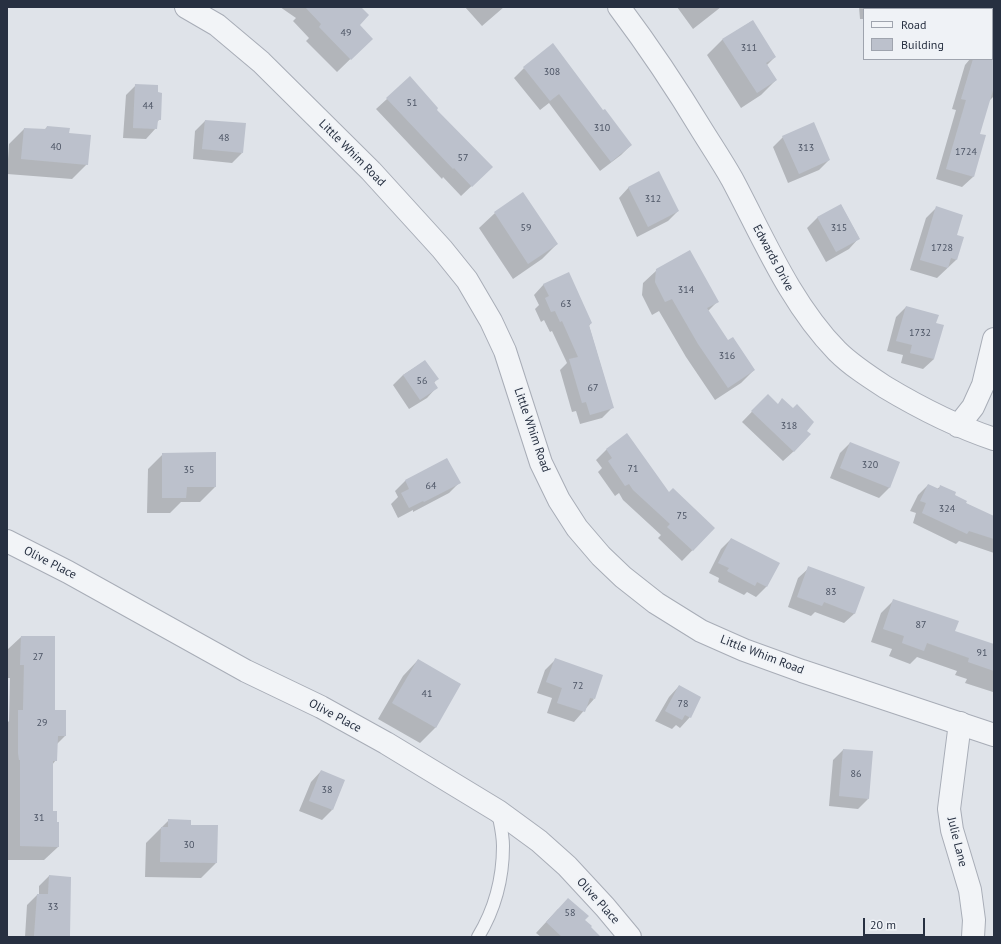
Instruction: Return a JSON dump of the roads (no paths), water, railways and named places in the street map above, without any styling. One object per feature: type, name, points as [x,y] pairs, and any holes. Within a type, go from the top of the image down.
[{"type":"street","name":"Little Whim Road","points":[[186,7],[217,25],[261,62],[371,171],[447,255],[466,280],[492,321],[504,351],[541,463],[559,500],[577,528],[601,556],[623,577],[656,603],[702,631],[744,650],[802,671],[994,735]]},
{"type":"street","name":"Edwards Drive","points":[[619,7],[681,96],[731,177],[797,302],[814,326],[838,352],[866,375],[916,406],[958,426],[994,439]]},
{"type":"street","points":[[958,426],[973,407],[983,385],[994,339]]},
{"type":"street","name":"Olive Place","points":[[7,541],[68,572],[246,671],[321,707],[386,743],[498,810],[539,840],[567,866],[605,907],[630,937]]},
{"type":"street","name":"Julie Lane","points":[[960,723],[949,809],[952,830],[970,890],[974,920],[973,937]]},
{"type":"lane","points":[[478,937],[495,901],[502,873],[503,844],[498,810]]}]
